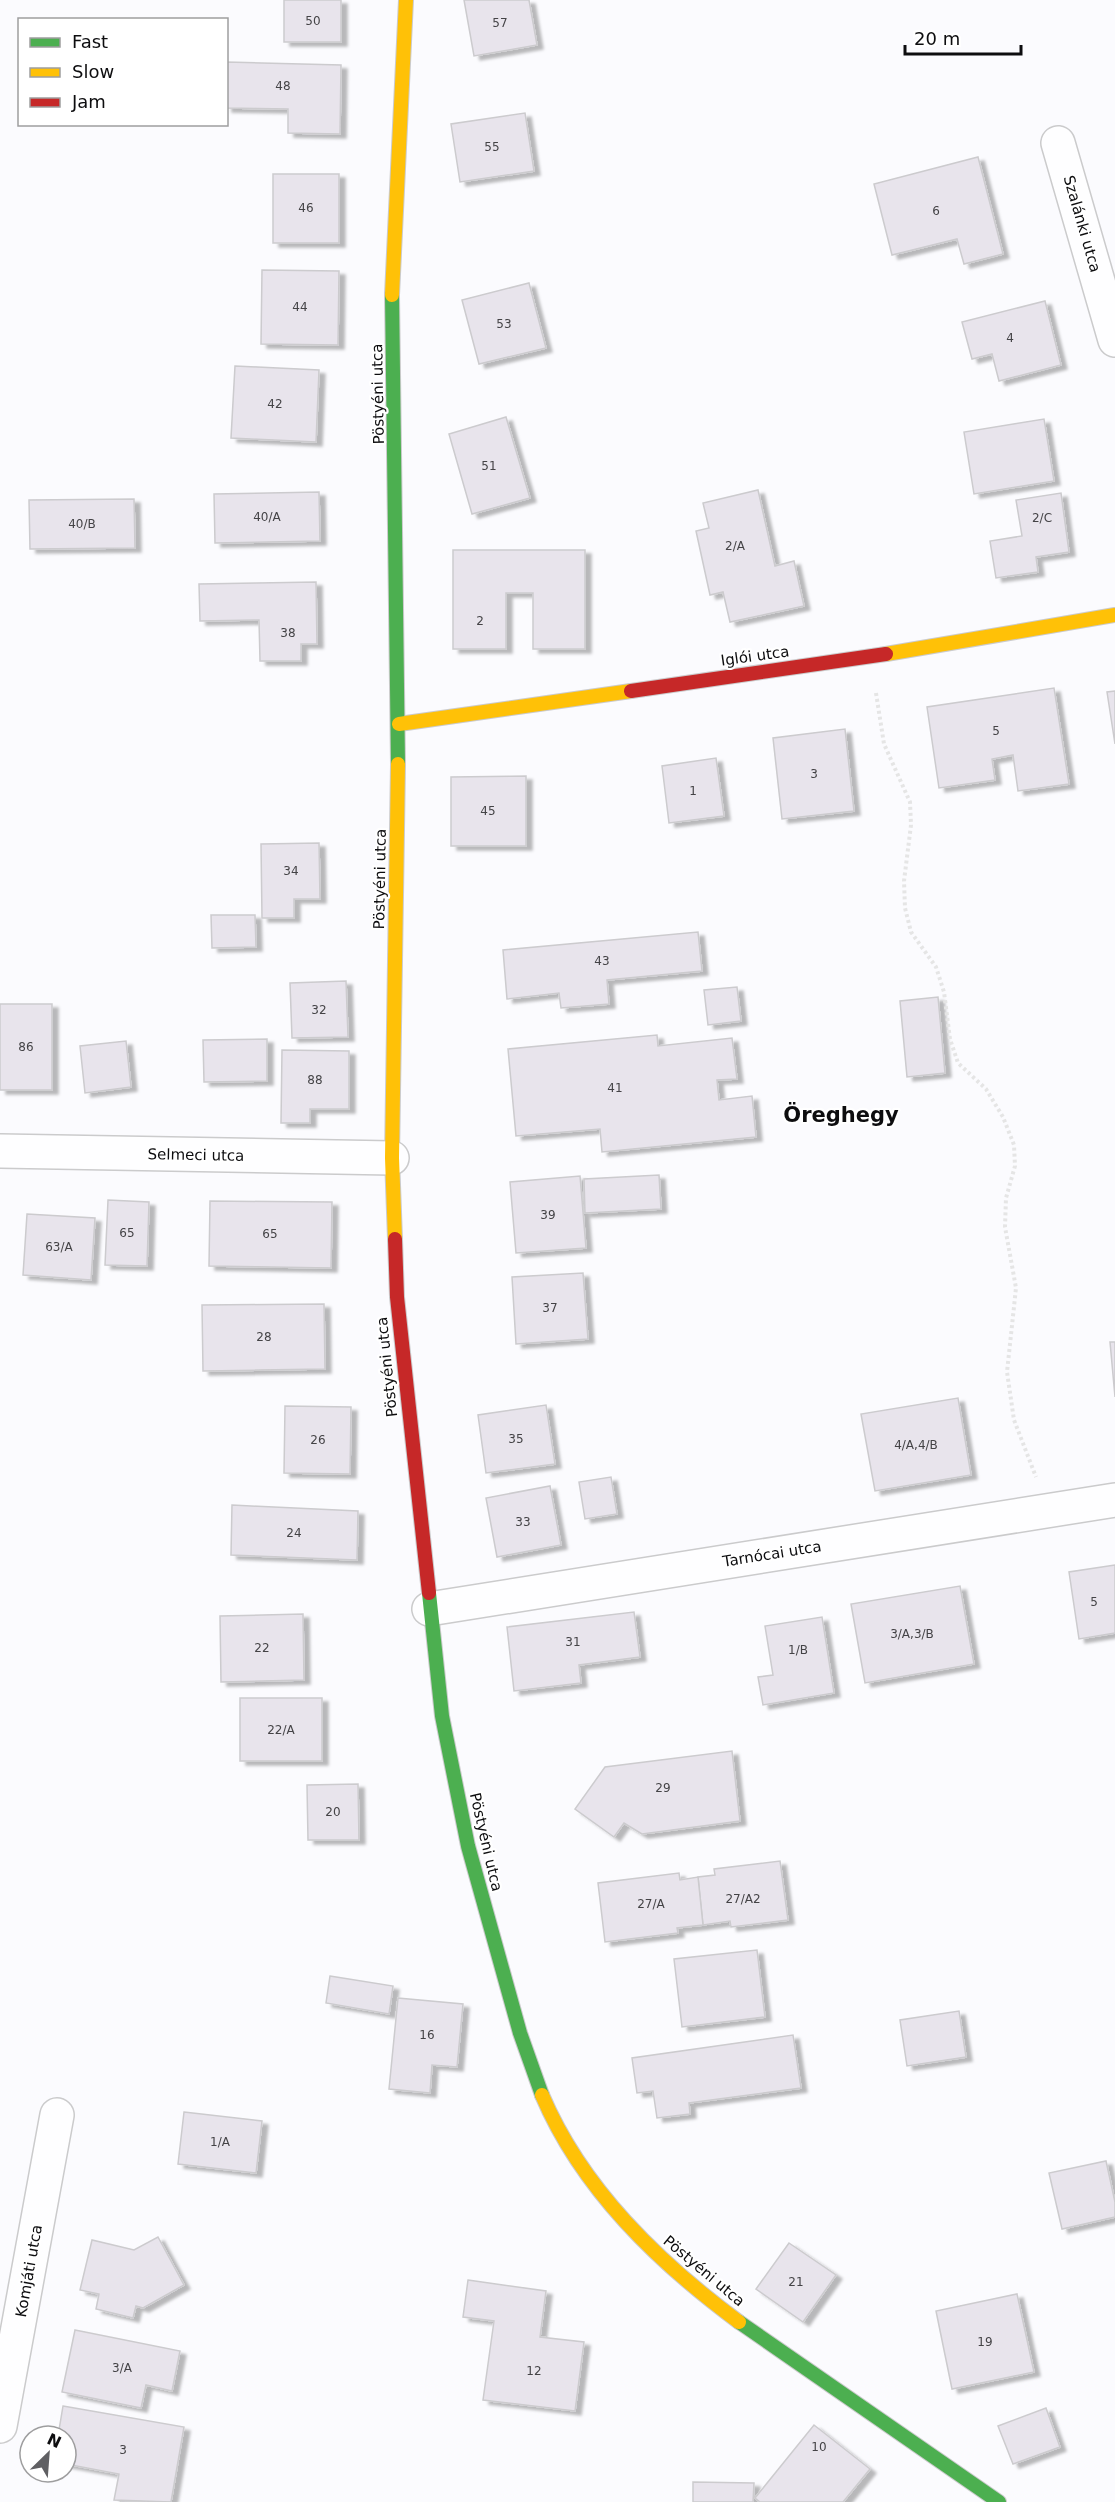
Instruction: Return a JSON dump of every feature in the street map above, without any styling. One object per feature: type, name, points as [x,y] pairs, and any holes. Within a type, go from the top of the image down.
[{"type":"street","name":"Pöstyéni utca","points":[[406,0],[392,271],[399,724],[392,1158],[397,1297],[429,1609],[442,1716],[468,1846],[520,2033],[543,2097],[569,2149],[608,2200],[652,2251],[704,2296],[758,2336],[999,2502]]},
{"type":"street","name":"Szalánki utca","points":[[1058,143],[1115,340]]},
{"type":"street","name":"Iglói utca","points":[[399,724],[866,657],[1115,615]]},
{"type":"street","name":"Selmeci utca","points":[[0,1150],[392,1158]]},
{"type":"street","name":"Tarnócai utca","points":[[429,1609],[1115,1500]]},
{"type":"street","name":"Komjáti utca","points":[[0,2426],[57,2115]]},
{"type":"path","points":[[866,657],[875,686],[884,744],[910,802],[911,825],[904,881],[905,908],[911,932],[936,968],[944,992],[950,1039],[958,1063],[986,1089],[1003,1117],[1014,1145],[1015,1166],[1006,1198],[1005,1227],[1016,1288],[1007,1372],[1014,1420],[1046,1510]]},
{"type":"building","points":[[284,0],[341,0],[341,42],[284,42]]},
{"type":"building","points":[[464,0],[529,0],[537,45],[474,56]]},
{"type":"building","points":[[228,62],[341,65],[340,134],[288,133],[288,109],[228,108]]},
{"type":"building","points":[[525,113],[534,171],[460,182],[451,124]]},
{"type":"building","points":[[978,157],[1003,254],[964,264],[957,239],[892,255],[874,184]]},
{"type":"building","points":[[273,174],[339,174],[339,243],[273,243]]},
{"type":"building","points":[[262,270],[339,271],[338,345],[261,344]]},
{"type":"building","points":[[529,283],[546,348],[479,364],[462,300]]},
{"type":"building","points":[[1045,301],[1061,365],[999,381],[992,354],[972,359],[962,322]]},
{"type":"building","points":[[235,366],[319,370],[316,442],[231,438]]},
{"type":"building","points":[[506,417],[530,498],[472,514],[449,434]]},
{"type":"building","points":[[1044,419],[1054,481],[974,494],[964,432]]},
{"type":"building","points":[[758,490],[775,566],[794,561],[804,606],[730,622],[723,592],[710,595],[696,531],[709,528],[703,503]]},
{"type":"building","points":[[319,492],[320,541],[215,543],[214,494]]},
{"type":"building","points":[[1061,493],[1069,552],[1036,557],[1038,572],[996,578],[990,541],[1022,536],[1016,500]]},
{"type":"building","points":[[134,499],[135,548],[30,549],[29,500]]},
{"type":"building","points":[[453,550],[585,550],[585,649],[533,649],[533,593],[506,593],[506,649],[453,649]]},
{"type":"building","points":[[316,582],[317,644],[301,644],[301,661],[260,661],[259,620],[200,621],[199,584]]},
{"type":"building","points":[[1054,688],[1069,784],[1018,791],[1013,755],[992,759],[995,780],[939,788],[927,707]]},
{"type":"building","points":[[1115,691],[1115,744],[1107,692]]},
{"type":"building","points":[[845,729],[854,811],[782,819],[773,738]]},
{"type":"building","points":[[716,758],[724,816],[669,823],[662,766]]},
{"type":"building","points":[[526,776],[526,846],[451,846],[451,777]]},
{"type":"building","points":[[319,843],[320,899],[294,899],[294,918],[262,918],[261,844]]},
{"type":"building","points":[[211,915],[255,915],[256,947],[212,948]]},
{"type":"building","points":[[698,932],[702,971],[607,980],[609,1004],[561,1008],[559,993],[507,999],[503,950]]},
{"type":"building","points":[[346,981],[348,1037],[292,1038],[290,983]]},
{"type":"building","points":[[737,987],[741,1021],[708,1025],[704,990]]},
{"type":"building","points":[[938,997],[945,1073],[907,1077],[900,1001]]},
{"type":"building","points":[[0,1004],[52,1004],[52,1090],[0,1090]]},
{"type":"building","points":[[657,1035],[658,1046],[732,1038],[737,1079],[717,1080],[719,1100],[752,1096],[756,1137],[602,1152],[600,1129],[516,1136],[508,1049]]},
{"type":"building","points":[[267,1039],[267,1081],[204,1082],[203,1040]]},
{"type":"building","points":[[126,1041],[131,1087],[85,1093],[80,1046]]},
{"type":"building","points":[[282,1050],[349,1051],[349,1109],[310,1109],[310,1123],[281,1123]]},
{"type":"building","points":[[659,1175],[661,1209],[585,1213],[584,1179]]},
{"type":"building","points":[[580,1176],[586,1248],[516,1253],[510,1182]]},
{"type":"building","points":[[108,1200],[149,1202],[147,1266],[105,1265]]},
{"type":"building","points":[[210,1201],[332,1202],[331,1268],[209,1266]]},
{"type":"building","points":[[27,1214],[95,1218],[91,1280],[23,1275]]},
{"type":"building","points":[[583,1273],[588,1339],[516,1344],[512,1277]]},
{"type":"building","points":[[324,1304],[325,1369],[203,1371],[202,1305]]},
{"type":"building","points":[[1110,1342],[1115,1342],[1115,1397]]},
{"type":"building","points":[[958,1398],[971,1475],[875,1491],[861,1414]]},
{"type":"building","points":[[546,1405],[555,1464],[486,1473],[478,1415]]},
{"type":"building","points":[[285,1406],[351,1407],[350,1474],[284,1473]]},
{"type":"building","points":[[611,1477],[617,1514],[585,1519],[579,1482]]},
{"type":"building","points":[[550,1486],[561,1545],[497,1557],[486,1498]]},
{"type":"building","points":[[232,1505],[358,1511],[357,1560],[231,1555]]},
{"type":"building","points":[[1115,1565],[1115,1633],[1079,1639],[1069,1572]]},
{"type":"building","points":[[960,1586],[974,1664],[865,1683],[851,1604]]},
{"type":"building","points":[[634,1612],[640,1657],[579,1665],[581,1683],[514,1691],[507,1627]]},
{"type":"building","points":[[303,1614],[304,1680],[221,1682],[220,1616]]},
{"type":"building","points":[[822,1617],[834,1693],[763,1705],[758,1677],[773,1675],[765,1626]]},
{"type":"building","points":[[240,1698],[322,1698],[322,1761],[240,1761]]},
{"type":"building","points":[[732,1751],[740,1821],[642,1834],[624,1823],[614,1837],[575,1809],[605,1767]]},
{"type":"building","points":[[358,1784],[359,1840],[308,1840],[307,1785]]},
{"type":"building","points":[[780,1861],[788,1920],[731,1927],[730,1921],[703,1925],[698,1877],[715,1875],[714,1869]]},
{"type":"building","points":[[679,1873],[680,1880],[698,1877],[703,1925],[677,1928],[678,1933],[605,1942],[598,1883]]},
{"type":"building","points":[[757,1950],[765,2017],[682,2027],[674,1959]]},
{"type":"building","points":[[330,1976],[393,1986],[389,2014],[326,2003]]},
{"type":"building","points":[[398,1998],[463,2004],[457,2067],[432,2065],[430,2093],[389,2089]]},
{"type":"building","points":[[959,2011],[966,2057],[907,2066],[900,2020]]},
{"type":"building","points":[[793,2035],[801,2088],[689,2103],[690,2114],[657,2118],[653,2091],[637,2093],[632,2058]]},
{"type":"building","points":[[184,2112],[262,2121],[256,2173],[178,2164]]},
{"type":"building","points":[[1106,2161],[1115,2202],[1115,2217],[1062,2229],[1049,2173]]},
{"type":"building","points":[[158,2237],[184,2285],[143,2308],[136,2306],[133,2318],[96,2309],[99,2294],[80,2290],[92,2240],[134,2250]]},
{"type":"building","points":[[789,2243],[836,2275],[803,2322],[756,2289]]},
{"type":"building","points":[[468,2280],[546,2291],[540,2337],[584,2342],[575,2411],[483,2400],[494,2321],[463,2317]]},
{"type":"building","points":[[1017,2294],[1034,2372],[952,2389],[936,2311]]},
{"type":"building","points":[[75,2330],[180,2351],[172,2391],[146,2385],[141,2408],[62,2392]]},
{"type":"building","points":[[63,2406],[184,2427],[171,2502],[114,2500],[119,2474],[78,2466],[78,2424],[60,2424]]},
{"type":"building","points":[[1046,2408],[1060,2447],[1013,2464],[998,2426]]},
{"type":"building","points":[[814,2425],[870,2469],[843,2502],[760,2502],[755,2498]]},
{"type":"building","points":[[693,2482],[754,2483],[753,2502],[693,2502]]},
{"type":"traffic: fast","points":[[392,295],[398,764]]},
{"type":"traffic: fast","points":[[429,1593],[442,1716],[468,1846],[520,2033],[542,2095]]},
{"type":"traffic: fast","points":[[739,2322],[999,2502]]},
{"type":"traffic: slow","points":[[392,295],[406,0]]},
{"type":"traffic: slow","points":[[886,654],[1115,615]]},
{"type":"traffic: slow","points":[[399,724],[631,691]]},
{"type":"traffic: slow","points":[[395,1239],[392,1158],[398,764]]},
{"type":"traffic: slow","points":[[542,2095],[578,2162],[625,2221],[680,2274],[739,2322]]},
{"type":"traffic: jam","points":[[631,691],[886,654]]},
{"type":"traffic: jam","points":[[395,1239],[397,1297],[429,1593]]},
{"type":"district","name":"Öreghegy","points":[[841,1115]]}]
